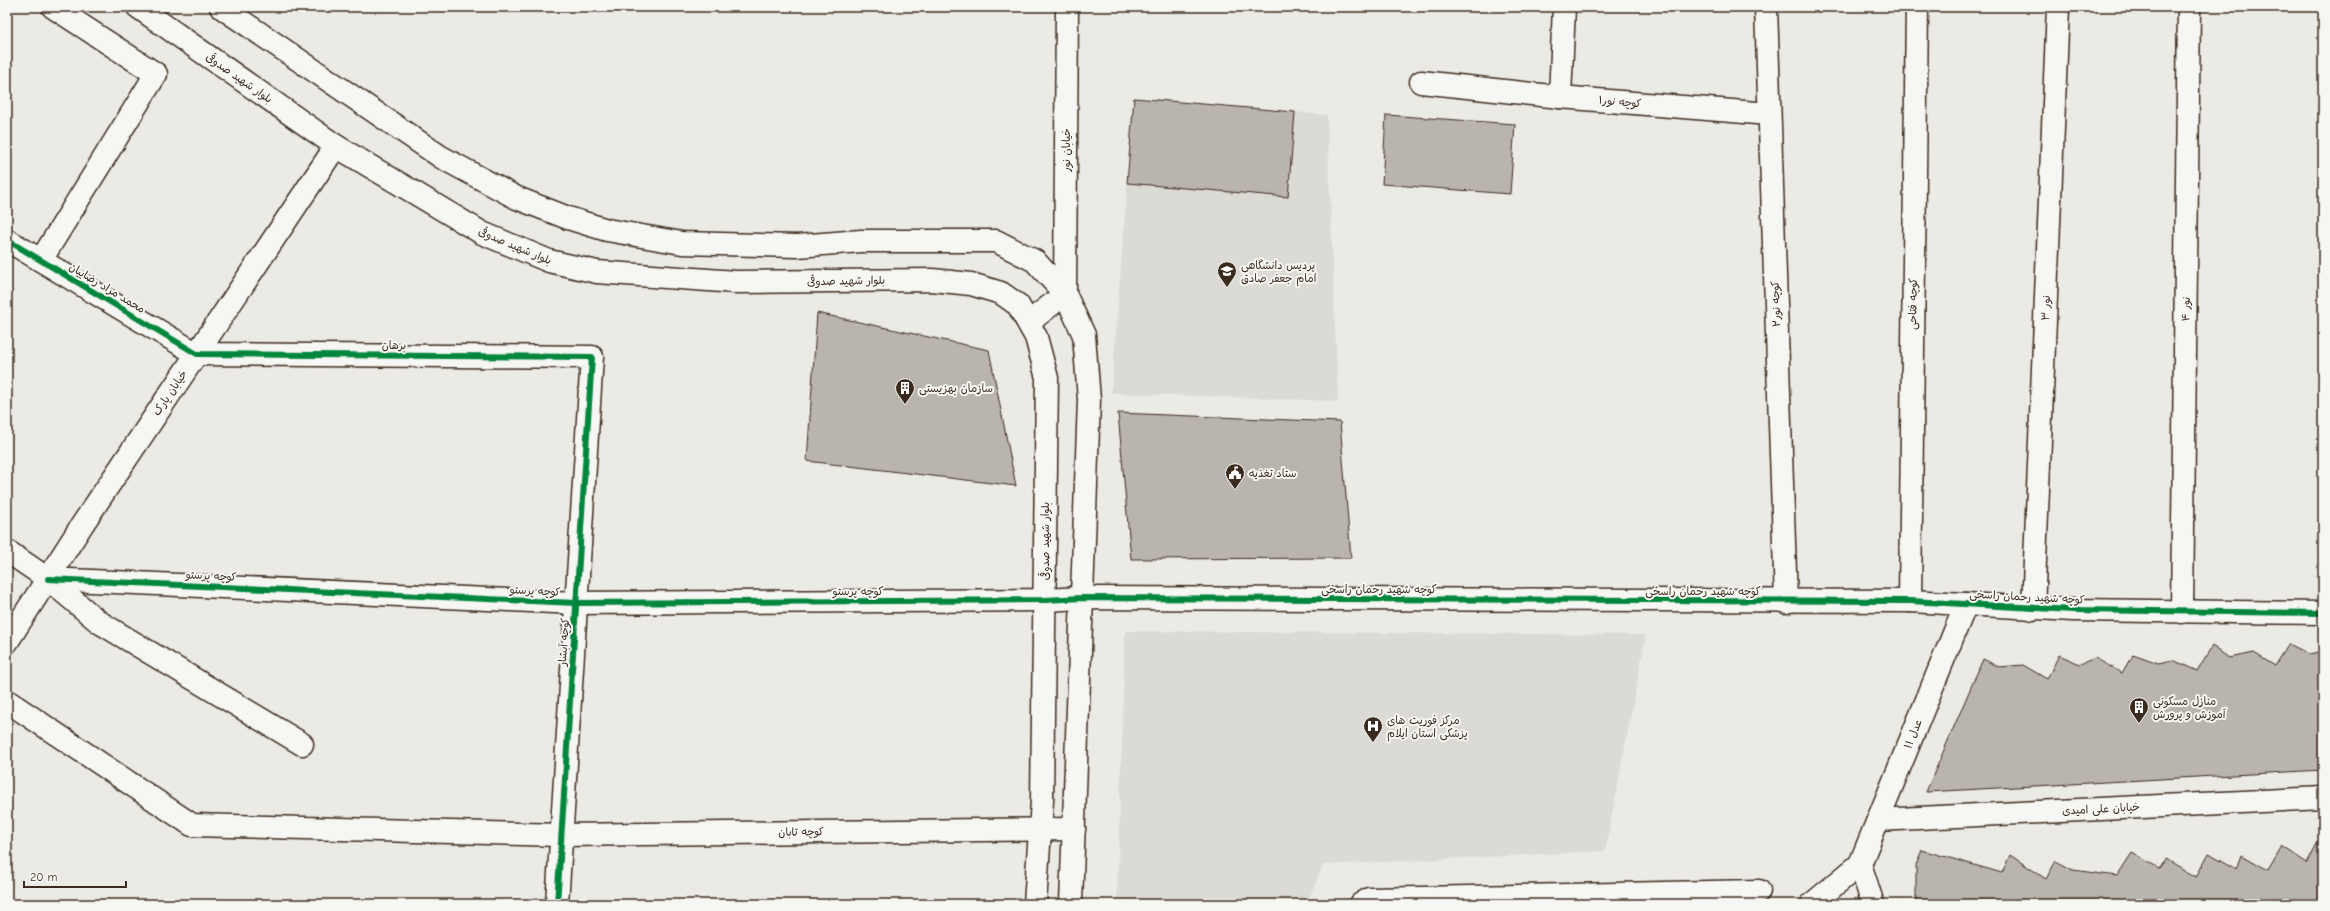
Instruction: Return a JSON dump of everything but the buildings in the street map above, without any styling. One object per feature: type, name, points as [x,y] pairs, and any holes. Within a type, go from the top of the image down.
[{"type":"street","points":[[41,260],[156,74],[53,7]]},
{"type":"street","name":"بلوار شهید صدوقی","points":[[138,7],[336,146],[482,233],[549,261],[597,272],[736,282],[932,280],[971,284],[1001,293],[1018,305],[1029,322],[1036,337],[1047,378],[1041,828],[1035,904]]},
{"type":"street","points":[[221,7],[441,156],[517,198],[568,218],[607,230],[682,243],[797,246],[861,241],[996,241],[1035,261],[1065,294],[1084,335],[1088,400],[1071,904]]},
{"type":"street","name":"خیابان نور","points":[[1065,294],[1066,7]]},
{"type":"street","points":[[1560,97],[1564,7]]},
{"type":"street","name":"کوچه نور۲","points":[[1766,7],[1786,602]]},
{"type":"street","name":"کوچه فتاحی","points":[[1910,601],[1917,7]]},
{"type":"street","name":"نور ۳","points":[[2033,608],[2058,7]]},
{"type":"street","name":"نور ۴","points":[[2182,612],[2189,7]]},
{"type":"street","name":"کوچه نور۱","points":[[1421,82],[1560,97],[1769,114]]},
{"type":"street","name":"خیابان پارک","points":[[7,642],[336,146]]},
{"type":"street","name":"محمد مراد رضاییان","points":[[7,240],[197,354]]},
{"type":"street","points":[[1029,322],[1065,294]]},
{"type":"street","name":"برهان","points":[[197,354],[592,357]]},
{"type":"street","name":"کوچه آبشار","points":[[557,904],[592,357]]},
{"type":"street","points":[[7,550],[48,579],[99,622],[302,744]]},
{"type":"street","name":"کوچه پرستو","points":[[48,579],[576,603],[1045,600]]},
{"type":"street","name":"کوچه شهید رحمان راسخی","points":[[1045,600],[1082,598],[1786,602],[1910,601],[2033,608],[2182,612],[2323,613]]},
{"type":"street","name":"عدل ۱۱","points":[[1812,904],[1860,864],[1966,604]]},
{"type":"street","name":"کوچه تابان","points":[[7,701],[192,825],[561,835],[1041,828],[1074,829]]},
{"type":"street","name":"خیابان علی امیدی","points":[[1878,820],[2323,798]]},
{"type":"street","points":[[1860,864],[1873,904]]},
{"type":"street","points":[[1361,904],[1369,899],[1759,891]]},
{"type":"shaded area","name":"پردیس دانشگاهی امام جعفر صادق","points":[[1134,98],[1327,115],[1338,401],[1111,393]]},
{"type":"shaded area","name":"مرکز فوریت های پزشکی استان ایلام","points":[[1125,631],[1646,635],[1605,851],[1323,865],[1307,904],[1117,904]]},
{"type":"cycle path","points":[[7,240],[197,354],[592,357],[557,904]]},
{"type":"cycle path","points":[[48,579],[576,603],[1045,600],[1082,598],[1910,601],[2073,610],[2323,613]]},
{"type":"place","name":"پردیس دانشگاهی امام جعفر صادق","points":[[1227,288]]},
{"type":"place","name":"سازمان بهزیستی","points":[[905,405]]},
{"type":"place","name":"ستاد تغذیه","points":[[1235,490]]},
{"type":"place","name":"منازل مسکونی آموزش و پرورش","points":[[2139,724]]},
{"type":"place","name":"مرکز فوریت های پزشکی استان ایلام","points":[[1373,743]]}]
